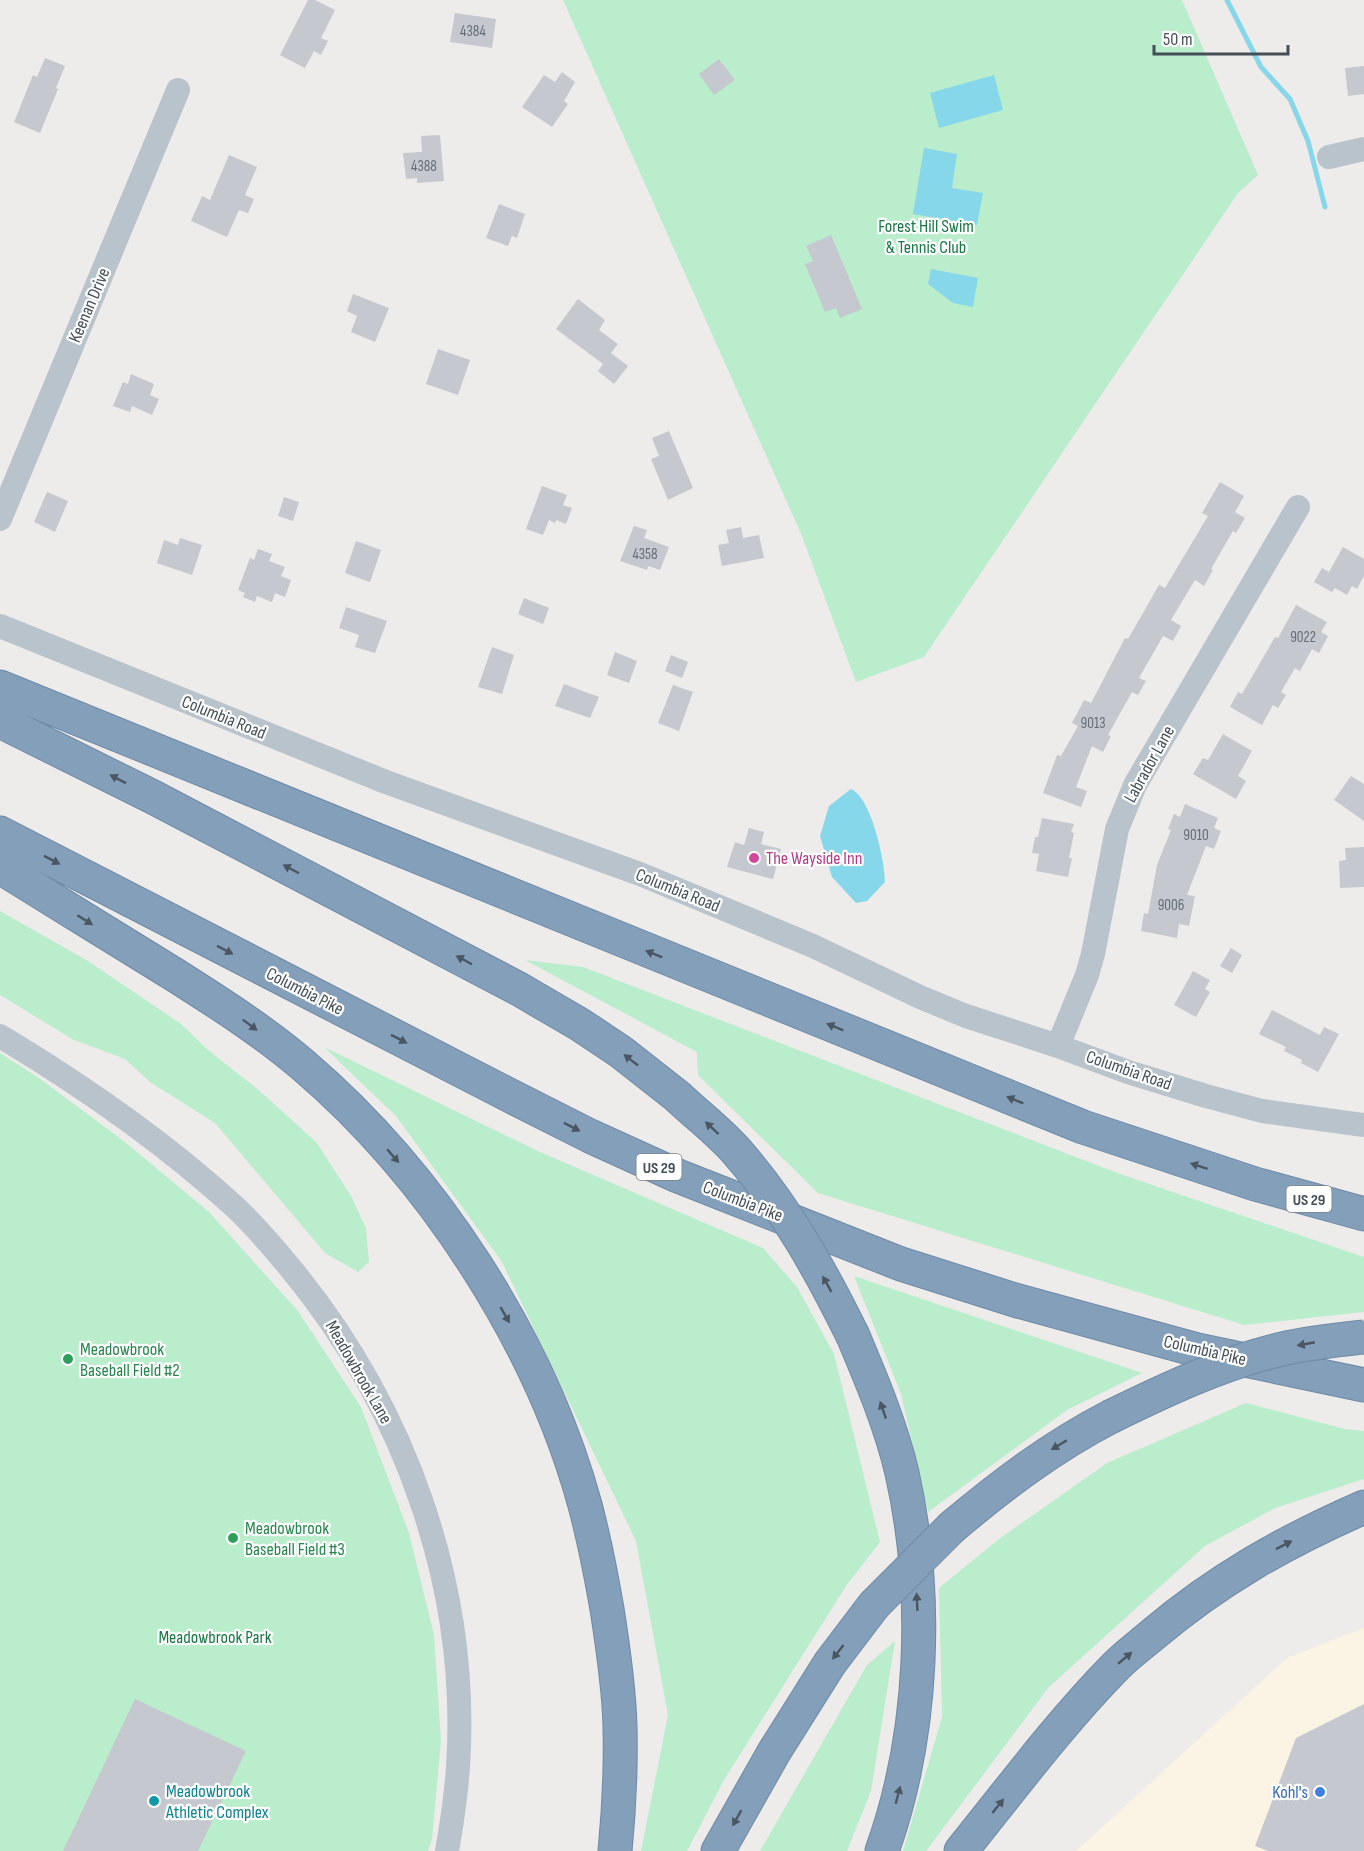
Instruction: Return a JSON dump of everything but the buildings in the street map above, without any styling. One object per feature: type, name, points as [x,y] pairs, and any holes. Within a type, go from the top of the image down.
[{"type":"highway","name":"US 29","points":[[0,687],[1083,1127],[1255,1184],[1364,1214]]},
{"type":"highway","points":[[0,721],[153,796],[519,989],[579,1024],[621,1052],[677,1096],[736,1151],[767,1188],[802,1239],[853,1336],[883,1409],[902,1473],[914,1539],[919,1626],[914,1717],[902,1780],[882,1851]]},
{"type":"highway","name":"Columbia Pike","points":[[0,834],[505,1094],[678,1176],[901,1263],[1018,1301],[1197,1350],[1364,1385]]},
{"type":"highway","points":[[0,867],[237,1015],[301,1064],[352,1110],[394,1156],[433,1203],[473,1261],[510,1324],[537,1379],[565,1445],[585,1505],[602,1580],[614,1651],[620,1724],[619,1802],[615,1851]]},
{"type":"highway","points":[[1255,1184],[1364,1205]]},
{"type":"highway","points":[[718,1851],[774,1752],[830,1663],[874,1605],[952,1527],[1001,1486],[1049,1452],[1110,1417],[1158,1394],[1235,1364],[1280,1350],[1319,1342],[1364,1337]]},
{"type":"highway","points":[[961,1851],[1067,1720],[1117,1665],[1219,1583],[1258,1559],[1323,1525],[1364,1507]]},
{"type":"street","name":"Keenan Drive","points":[[0,519],[178,90]]},
{"type":"street","points":[[1329,157],[1364,150]]},
{"type":"street","name":"Labrador Lane","points":[[1058,1046],[1087,975],[1117,829],[1135,785],[1299,507]]},
{"type":"street","name":"Columbia Road","points":[[0,626],[386,782],[640,873],[813,946],[920,997],[966,1016],[1128,1072],[1239,1105],[1318,1120],[1364,1125]]},
{"type":"street","name":"Meadowbrook Lane","points":[[0,1036],[111,1108],[235,1207],[273,1247],[314,1298],[350,1348],[375,1392],[411,1471],[428,1519],[451,1622],[458,1710],[458,1765],[447,1851]]},
{"type":"shaded area","points":[[1364,1628],[1364,1851],[1076,1851],[1287,1658]]},
{"type":"green space","name":"Forest Hill Swim & Tennis Club","points":[[563,0],[1182,0],[1258,175],[1238,193],[924,657],[856,682],[802,536]]},
{"type":"green space","points":[[0,911],[88,961],[181,1024],[317,1143],[351,1196],[366,1228],[369,1262],[358,1272],[325,1253],[215,1123],[150,1082],[125,1059],[72,1039],[0,995]]},
{"type":"green space","points":[[525,960],[583,967],[1120,1174],[1364,1257],[1364,1312],[1244,1325],[818,1193],[698,1075],[697,1052]]},
{"type":"green space","points":[[324,1047],[540,1152],[763,1248],[797,1287],[834,1354],[880,1542],[846,1586],[724,1780],[687,1851],[641,1851],[668,1715],[636,1541],[502,1262],[396,1116]]},
{"type":"green space","name":"Meadowbrook Park","points":[[0,1053],[39,1078],[125,1142],[209,1212],[298,1311],[361,1407],[409,1533],[434,1635],[441,1741],[432,1839],[428,1851],[0,1851]]},
{"type":"green space","points":[[854,1276],[1142,1373],[1067,1410],[928,1512],[901,1394]]},
{"type":"green space","points":[[1246,1403],[1345,1429],[1364,1431],[1364,1479],[1275,1508],[1205,1546],[1048,1688],[926,1851],[903,1851],[942,1717],[939,1588],[999,1539],[1107,1463]]},
{"type":"green space","points":[[895,1641],[871,1791],[847,1851],[760,1851],[867,1665]]},
{"type":"water","points":[[994,75],[1003,110],[939,128],[930,93]]},
{"type":"water","points":[[924,148],[957,154],[952,188],[983,193],[977,225],[913,214]]},
{"type":"water","points":[[931,269],[978,278],[973,307],[953,303],[928,284]]},
{"type":"water","points":[[851,789],[858,794],[871,816],[880,845],[885,882],[867,901],[856,903],[832,877],[820,836],[829,806]]},
{"type":"waterway","points":[[1227,0],[1261,67],[1290,99],[1308,141],[1325,207]]},
{"type":"place","name":"The Wayside Inn","points":[[754,858]]},
{"type":"place","name":"Meadowbrook Baseball Field #2","points":[[68,1359]]},
{"type":"place","name":"Meadowbrook Baseball Field #3","points":[[233,1538]]},
{"type":"place","name":"Kohl's","points":[[1320,1792]]},
{"type":"place","name":"Meadowbrook Athletic Complex","points":[[154,1801]]}]
